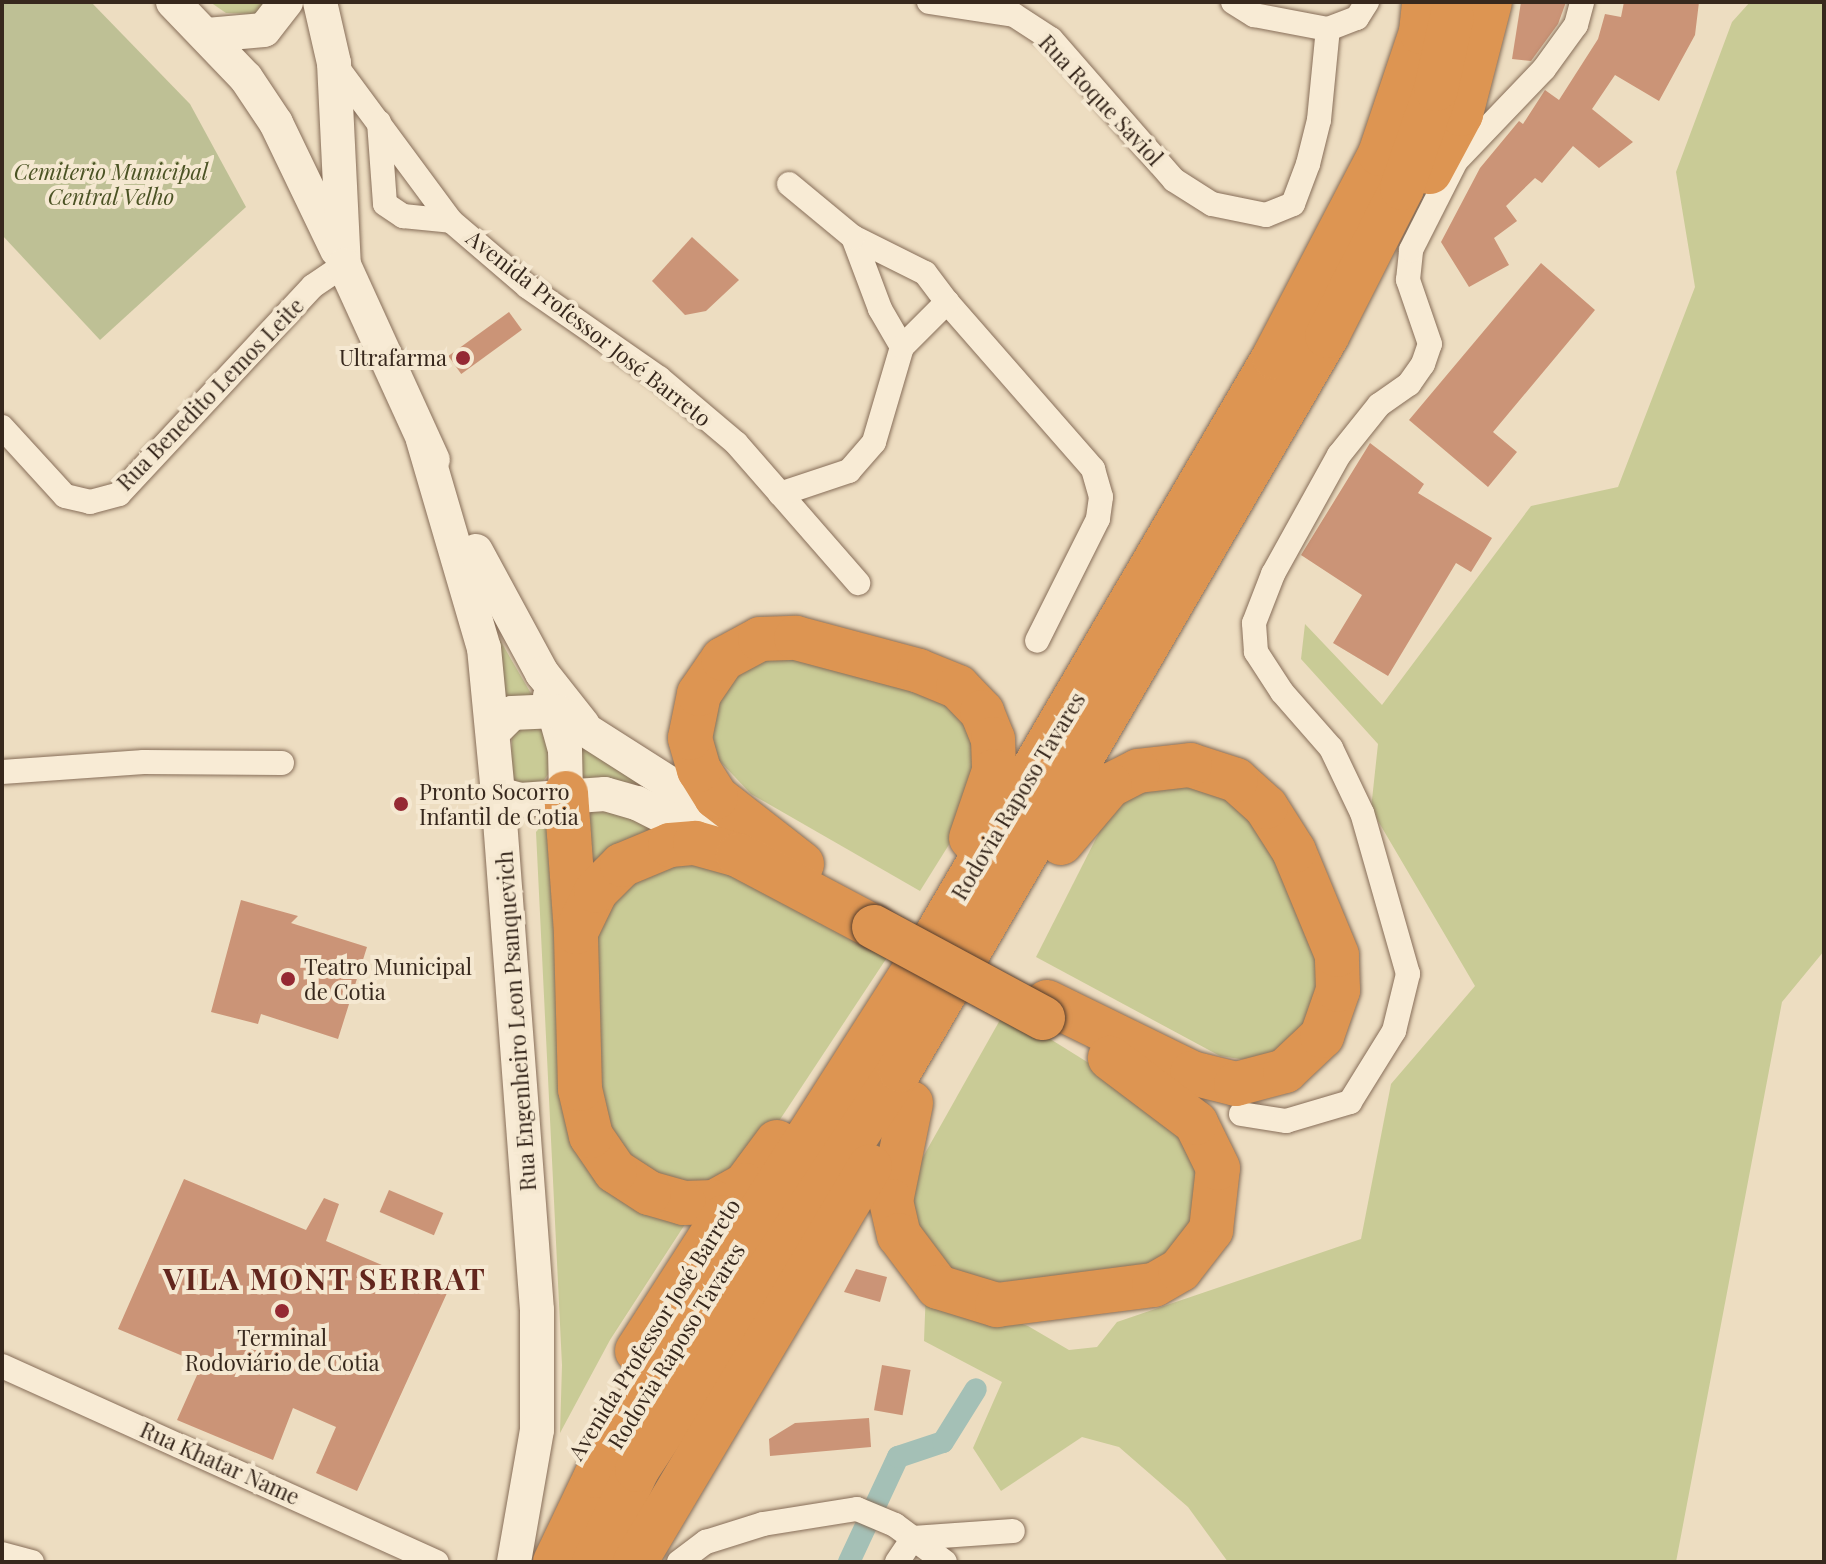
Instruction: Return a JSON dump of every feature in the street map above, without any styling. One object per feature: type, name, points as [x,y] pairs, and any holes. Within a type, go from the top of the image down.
[{"type":"highway","name":"Rodovia Raposo Tavares","points":[[555,1562],[596,1476],[648,1387],[937,934],[1145,582],[1330,254],[1380,154],[1421,32],[1424,2]]},
{"type":"highway","name":"Rodovia Raposo Tavares","points":[[594,1562],[637,1470],[900,1070],[1123,682],[1254,467],[1327,336],[1402,188],[1436,89],[1454,2]]},
{"type":"highway","points":[[1327,336],[1366,292],[1461,114],[1490,2]]},
{"type":"highway","points":[[635,1562],[856,1189],[911,1103],[1061,843],[1254,467]]},
{"type":"highway","points":[[878,919],[784,853],[716,797],[699,770],[690,738],[699,694],[723,659],[760,639],[796,638],[919,671],[958,687],[982,712],[993,739],[994,771],[937,934]]},
{"type":"highway","points":[[576,932],[596,891],[622,865],[646,853],[695,843],[738,855],[878,919],[1045,1010],[1192,1073],[1236,1084],[1285,1071],[1322,1036],[1338,990],[1337,955],[1294,851],[1266,807],[1236,780],[1190,765],[1138,771],[1110,785],[1061,843]]},
{"type":"highway","points":[[566,793],[576,932],[580,1089],[591,1136],[615,1171],[649,1193],[684,1203],[714,1202],[745,1185]]},
{"type":"highway","points":[[911,1103],[891,1201],[899,1235],[938,1287],[997,1305],[1154,1285],[1180,1270],[1211,1230],[1218,1168],[1210,1146],[1173,1102],[1045,1010]]},
{"type":"highway","name":"Avenida Professor José Barreto","points":[[526,1562],[570,1462],[680,1279],[800,1110],[825,1081],[859,1058]]},
{"type":"highway","points":[[601,1562],[782,1281],[856,1189]]},
{"type":"main road","points":[[173,2],[246,78],[276,123],[344,265]]},
{"type":"main road","points":[[207,35],[264,30],[286,2]]},
{"type":"main road","name":"Rua Engenheiro Leon Psanquevich","points":[[320,2],[334,63],[344,265],[499,601],[569,718],[565,750],[566,793]]},
{"type":"main road","name":"Rua Engenheiro Leon Psanquevich","points":[[423,440],[484,648],[493,732],[537,1310],[537,1430],[514,1562]]},
{"type":"main road","points":[[493,732],[512,713],[569,718],[676,790],[784,853]]},
{"type":"main road","points":[[498,794],[520,800],[566,793],[605,794],[637,803],[738,855]]},
{"type":"street","name":"Rua Roque Saviol","points":[[929,2],[1014,15],[1051,39],[1174,180],[1212,204],[1266,215],[1293,204],[1308,164],[1319,120],[1328,29]]},
{"type":"street","points":[[1233,2],[1254,15],[1328,29],[1357,18],[1367,2]]},
{"type":"street","points":[[1241,1114],[1286,1121],[1350,1102],[1394,1031],[1408,974],[1362,813],[1331,748],[1282,692],[1256,652],[1254,623],[1273,574],[1339,455],[1379,405],[1409,384],[1423,364],[1430,344],[1408,280],[1411,250],[1456,161],[1544,69],[1576,25],[1582,2]]},
{"type":"street","name":"Avenida Professor José Barreto","points":[[334,63],[451,221],[528,287],[670,387],[736,443],[858,583]]},
{"type":"street","points":[[379,122],[385,204],[403,216],[451,221]]},
{"type":"street","points":[[789,184],[853,237],[925,273],[1093,469],[1101,497],[1098,519],[1037,641]]},
{"type":"street","points":[[853,237],[880,309],[902,347]]},
{"type":"street","name":"Rua Benedito Lemos Leite","points":[[2,427],[65,496],[90,502],[119,494],[313,286],[344,265]]},
{"type":"street","points":[[780,494],[849,471],[874,442],[902,347],[947,302]]},
{"type":"street","points":[[2,772],[144,762],[282,763]]},
{"type":"street","name":"Rua Khatar Name","points":[[2,1366],[437,1562]]},
{"type":"street","points":[[679,1562],[706,1542],[763,1524],[857,1509],[904,1531],[945,1562]]},
{"type":"street","points":[[904,1531],[1013,1531]]},
{"type":"street","points":[[897,1562],[904,1531]]},
{"type":"street","points":[[2,1554],[32,1562]]},
{"type":"green space","name":"Cemiterio Municipal Central Velho","points":[[2,2],[91,2],[190,104],[246,207],[100,340],[2,235]]},
{"type":"green space","points":[[210,2],[271,2],[260,14],[226,13]]},
{"type":"green space","points":[[1750,2],[1824,2],[1824,951],[1782,1002],[1676,1562],[1228,1562],[1188,1507],[1119,1447],[1082,1437],[1001,1491],[973,1448],[1002,1382],[924,1341],[926,1289],[1028,1326],[1069,1350],[1097,1347],[1117,1322],[1361,1239],[1391,1084],[1475,986],[1371,809],[1378,744],[1301,659],[1305,624],[1382,705],[1531,506],[1618,487],[1695,287],[1676,172],[1732,22]]},
{"type":"green space","points":[[497,635],[536,702],[505,700]]},
{"type":"green space","points":[[767,653],[950,694],[982,742],[960,827],[920,891],[751,794],[716,757],[710,715],[725,684]]},
{"type":"green space","points":[[523,725],[542,730],[549,738],[552,769],[538,788],[510,787],[512,734]]},
{"type":"green space","points":[[579,733],[665,793],[627,782],[581,784]]},
{"type":"green space","points":[[1180,777],[1253,804],[1323,944],[1317,1018],[1281,1052],[1253,1061],[1220,1056],[1036,957],[1115,801]]},
{"type":"green space","points":[[596,801],[691,837],[583,896],[578,807]]},
{"type":"green space","points":[[555,810],[569,1111],[691,1215],[610,1340],[560,1433],[562,1365],[536,832]]},
{"type":"green space","points":[[702,855],[892,950],[738,1183],[704,1191],[632,1167],[607,1125],[598,1090],[594,936],[616,900],[645,873]]},
{"type":"green space","points":[[1005,1011],[1195,1129],[1214,1181],[1176,1258],[1138,1270],[991,1283],[963,1276],[934,1256],[914,1213],[910,1180]]},
{"type":"building","points":[[1521,2],[1566,2],[1558,24],[1531,61],[1512,59]]},
{"type":"building","points":[[1624,2],[1699,2],[1695,35],[1659,101],[1615,75],[1592,109],[1633,142],[1599,168],[1573,146],[1542,183],[1535,178],[1506,206],[1517,221],[1494,238],[1509,265],[1469,287],[1441,242],[1480,168],[1519,121],[1523,124],[1545,90],[1559,100],[1598,39],[1605,14],[1621,17]]},
{"type":"building","points":[[692,237],[739,280],[706,311],[685,315],[652,281]]},
{"type":"building","points":[[1541,263],[1595,310],[1493,432],[1517,452],[1488,487],[1409,420]]},
{"type":"building","points":[[509,312],[522,330],[461,374],[448,356]]},
{"type":"building","points":[[1370,443],[1424,484],[1418,493],[1492,538],[1471,572],[1456,563],[1388,676],[1333,643],[1362,595],[1301,555]]},
{"type":"building","name":"Teatro Municipal de Cotia","points":[[241,900],[298,916],[291,923],[367,947],[338,1039],[261,1014],[258,1024],[211,1012]]},
{"type":"building","name":"Terminal Rodoviário de Cotia","points":[[184,1179],[306,1230],[324,1198],[339,1204],[326,1241],[447,1293],[357,1491],[316,1473],[336,1427],[293,1408],[273,1460],[177,1420],[202,1364],[118,1329]]},
{"type":"building","points":[[389,1190],[443,1213],[434,1235],[380,1212]]},
{"type":"building","points":[[856,1269],[887,1277],[880,1302],[844,1292]]},
{"type":"building","points":[[882,1365],[911,1370],[903,1415],[874,1410]]},
{"type":"building","points":[[869,1418],[871,1447],[770,1456],[769,1439],[795,1423]]},
{"type":"waterway","points":[[849,1562],[898,1457],[943,1442],[976,1389]]},
{"type":"place","name":"Ultrafarma","points":[[463,358]]},
{"type":"place","name":"Pronto Socorro Infantil de Cotia","points":[[401,804]]},
{"type":"place","name":"Teatro Municipal de Cotia","points":[[288,979]]},
{"type":"place","name":"Terminal Rodoviário de Cotia","points":[[282,1311]]},
{"type":"district","name":"VILA MONT SERRAT","points":[[325,1278]]}]
